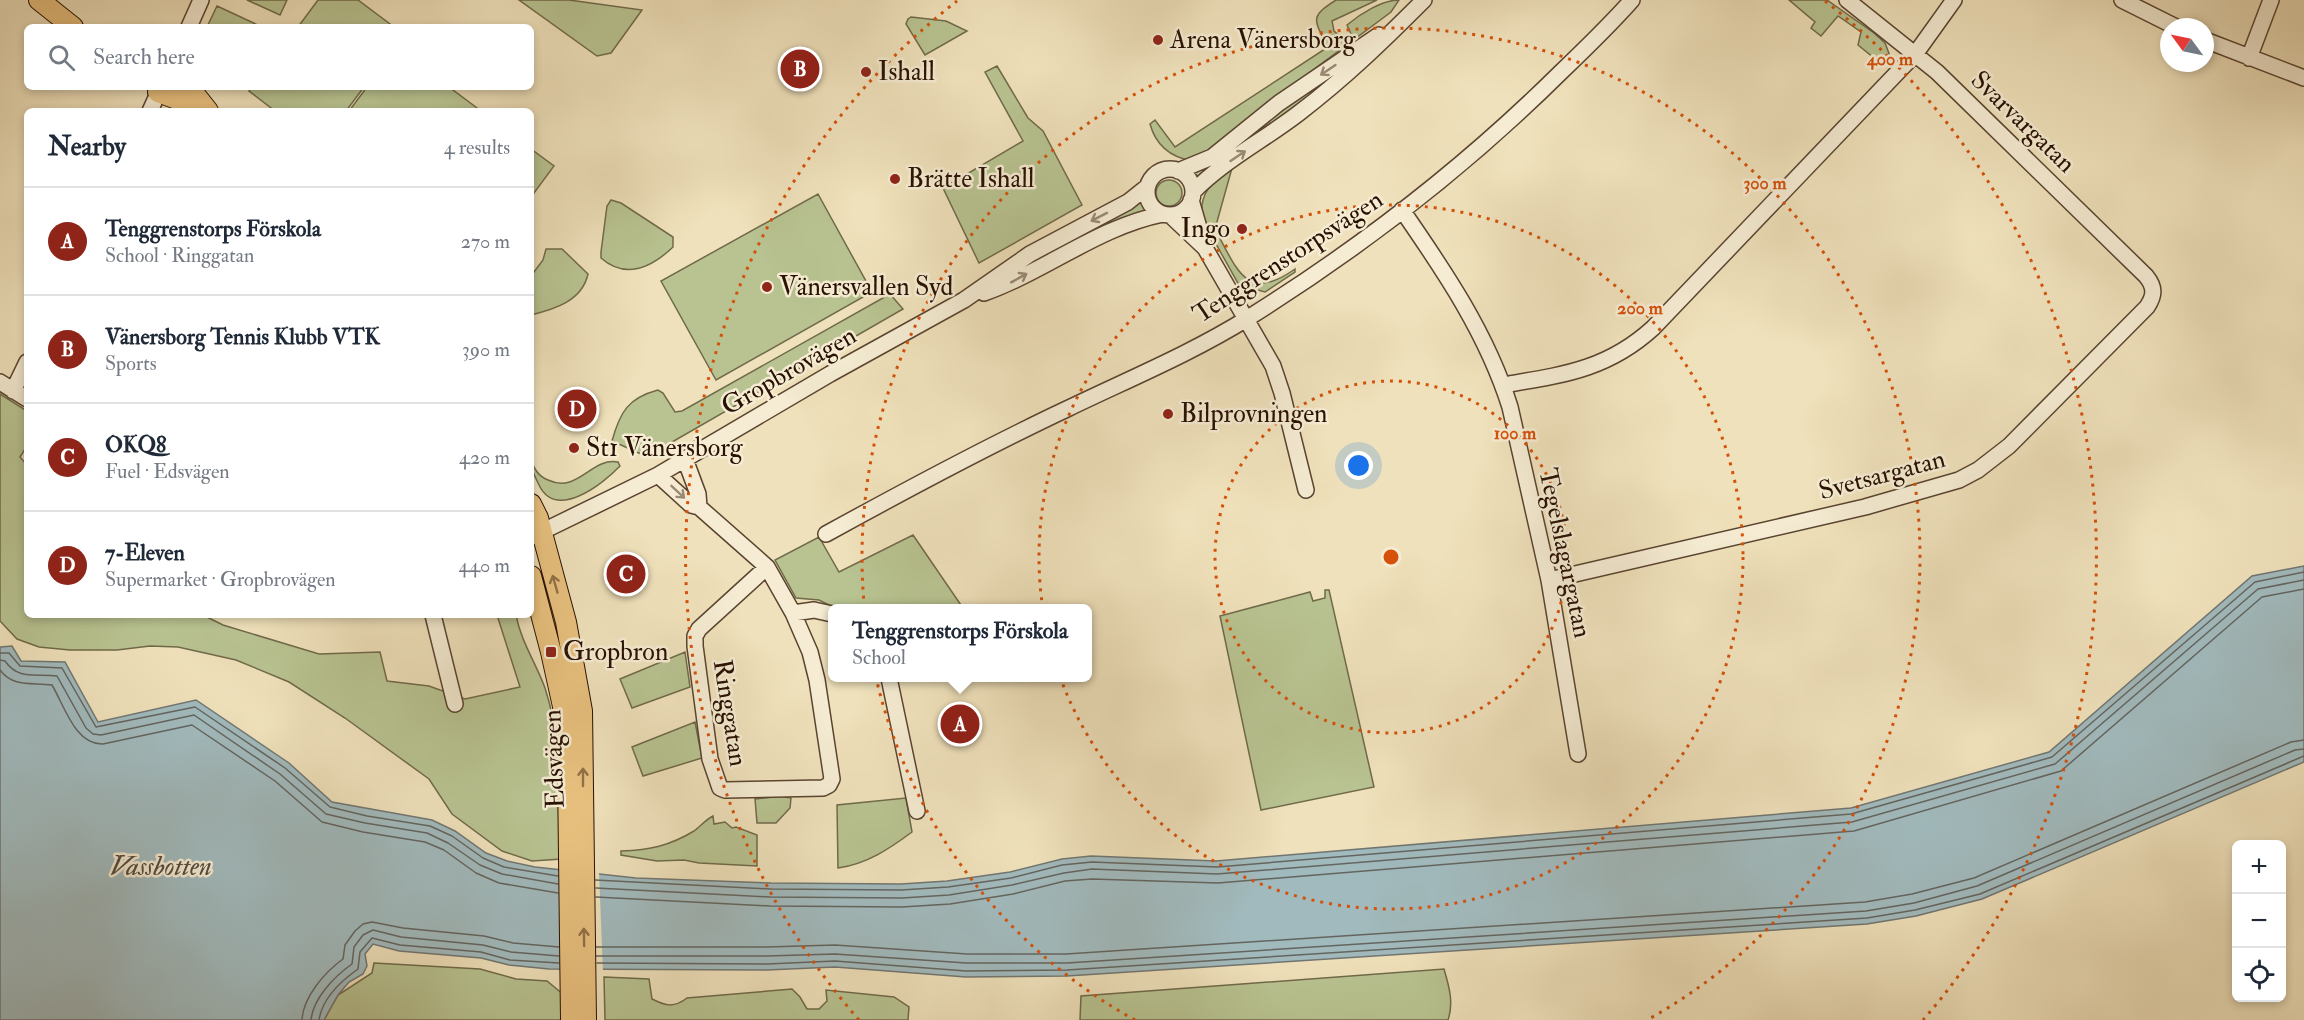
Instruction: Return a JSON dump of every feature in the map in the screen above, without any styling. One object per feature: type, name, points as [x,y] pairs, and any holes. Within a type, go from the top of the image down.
[{"type":"main road","points":[[39,0],[70,24]]},
{"type":"main road","points":[[158,90],[170,108]]},
{"type":"main road","points":[[159,90],[190,108]]},
{"type":"main road","points":[[191,90],[206,108]]},
{"type":"main road","name":"Edsvägen","points":[[536,535],[566,622],[582,711],[575,835],[578,995],[586,1020]]},
{"type":"main road","name":"Edsvägen","points":[[534,587],[566,720],[568,774],[575,835]]},
{"type":"main road","name":"Edsvägen","points":[[571,1020],[578,995]]},
{"type":"street","points":[[190,24],[201,0]]},
{"type":"street","points":[[1166,215],[1183,211],[1192,196],[1211,175],[1259,143],[1350,74],[1424,0]]},
{"type":"street","name":"Tenggrenstorpsvägen","points":[[826,534],[997,443],[1178,356],[1247,318],[1402,210],[1513,118],[1632,0]]},
{"type":"street","name":"Svarvargatan","points":[[1846,0],[1916,54],[2146,276],[2154,290]]},
{"type":"street","points":[[1503,385],[1567,374],[1618,355],[1636,344],[1916,54],[1954,0]]},
{"type":"street","points":[[2122,0],[2160,19]]},
{"type":"street","points":[[2249,58],[2271,0]]},
{"type":"street","points":[[1205,248],[1166,215],[1155,210],[1149,202],[1148,186],[1152,179],[1161,171],[1179,171],[1212,157],[1271,108],[1411,13]]},
{"type":"street","points":[[2214,44],[2304,78]]},
{"type":"street","points":[[151,108],[157,90]]},
{"type":"street","points":[[1179,171],[1190,181],[1205,248],[1273,366],[1306,490]]},
{"type":"street","name":"Gropbrovägen","points":[[536,535],[658,475],[964,300],[1030,254],[1128,202],[1148,186]]},
{"type":"street","name":"Tegelslagargatan","points":[[1402,210],[1462,300],[1503,385],[1549,580],[1578,754]]},
{"type":"street","name":"Gropbrovägen","points":[[964,300],[1007,285],[1119,227],[1166,215]]},
{"type":"street","name":"Svetsargatan","points":[[1549,580],[1865,507],[1959,480],[1978,470],[2009,447],[2147,307],[2154,290]]},
{"type":"street","points":[[24,366],[6,387],[24,397]]},
{"type":"street","points":[[686,459],[698,494],[699,507]]},
{"type":"street","name":"Ringgatan","points":[[658,475],[691,505],[699,507],[767,567],[793,613],[810,652],[817,680],[832,779],[829,785],[823,788],[725,790],[720,788],[710,759],[695,636],[699,629],[767,567]]},
{"type":"street","points":[[793,613],[820,610],[828,613]]},
{"type":"street","points":[[434,618],[455,704]]},
{"type":"street","points":[[890,682],[917,811]]},
{"type":"green space","points":[[247,0],[287,0],[280,15]]},
{"type":"green space","points":[[318,0],[358,0],[390,24],[300,24]]},
{"type":"green space","points":[[519,0],[569,0],[642,10],[611,53],[597,56]]},
{"type":"green space","points":[[1336,0],[1377,0],[1332,21],[1334,31],[1342,38],[1351,34],[1347,25],[1358,16],[1379,5],[1399,0],[1391,12],[1266,105],[1210,152],[1192,161],[1177,157],[1160,144],[1150,124],[1155,120],[1175,147],[1325,49],[1326,44],[1317,18],[1322,10]]},
{"type":"green space","points":[[1789,0],[1827,0],[1885,43],[1890,56],[1888,63],[1884,66],[1858,45],[1861,32],[1838,16],[1821,36],[1811,28],[1815,22]]},
{"type":"green space","points":[[217,6],[256,24],[208,24]]},
{"type":"green space","points":[[911,17],[946,21],[967,31],[925,55],[906,24]]},
{"type":"green space","points":[[997,66],[1028,118],[1043,131],[1082,205],[979,263],[943,188],[1023,141],[985,72]]},
{"type":"green space","points":[[1346,68],[1280,121],[1196,178],[1191,172],[1295,96]]},
{"type":"green space","points":[[362,90],[348,108],[271,108],[249,91]]},
{"type":"green space","points":[[365,90],[453,90],[477,108],[351,108]]},
{"type":"green space","points":[[534,151],[554,166],[534,193]]},
{"type":"green space","points":[[1232,168],[1215,229],[1230,257],[1245,277],[1254,282],[1265,283],[1278,279],[1295,269],[1295,272],[1265,292],[1239,285],[1202,219],[1203,201],[1208,189]]},
{"type":"green space","points":[[1169,180],[1178,184],[1182,193],[1178,202],[1169,206],[1160,202],[1156,193],[1160,184]]},
{"type":"green space","name":"Vänersvallen Syd","points":[[818,194],[872,292],[716,380],[661,281]]},
{"type":"green space","points":[[611,200],[621,203],[673,237],[673,247],[648,265],[638,268],[629,269],[610,265],[601,258],[601,252],[607,206]]},
{"type":"green space","points":[[1143,201],[1146,211],[1035,264],[1033,260]]},
{"type":"green space","points":[[546,249],[562,249],[588,274],[585,283],[574,297],[558,307],[534,314],[534,272],[543,260]]},
{"type":"green space","points":[[890,294],[903,309],[660,449],[641,454],[612,441],[622,414],[639,397],[658,390],[663,393],[675,412],[682,411]]},
{"type":"green space","points":[[0,394],[24,409],[24,451],[20,457],[24,462],[24,618],[209,618],[223,625],[319,654],[380,652],[387,681],[429,686],[465,699],[520,687],[498,618],[517,618],[521,634],[545,688],[555,730],[558,752],[562,859],[532,861],[502,851],[452,814],[429,779],[345,718],[289,682],[236,660],[178,647],[70,650],[39,647],[17,639],[0,621]]},
{"type":"green space","points":[[608,462],[618,462],[620,466],[603,482],[580,496],[568,500],[556,500],[547,495],[534,474],[534,466],[544,478],[559,483],[576,479]]},
{"type":"green space","points":[[913,535],[960,604],[828,604],[819,600],[796,598],[775,560],[819,537],[839,572]]},
{"type":"green space","points":[[1325,590],[1329,590],[1374,787],[1261,810],[1220,616],[1310,592],[1313,601],[1325,598]]},
{"type":"green space","points":[[685,652],[690,687],[632,708],[620,679]]},
{"type":"green space","points":[[695,722],[702,758],[643,776],[632,747]]},
{"type":"green space","points":[[781,796],[791,798],[790,808],[776,823],[757,823],[755,799]]},
{"type":"green space","points":[[906,798],[912,832],[868,859],[838,868],[837,805]]},
{"type":"green space","points":[[713,816],[714,824],[725,822],[732,828],[736,827],[757,835],[757,866],[684,860],[657,861],[621,855],[621,851],[641,850],[668,844],[694,831]]},
{"type":"green space","points":[[374,963],[480,969],[516,979],[547,981],[564,995],[564,1020],[324,1020],[338,995],[372,973]]},
{"type":"green space","points":[[1444,969],[1451,1001],[1448,1020],[1080,1020],[1081,996]]},
{"type":"green space","points":[[604,977],[649,979],[652,999],[670,1005],[687,998],[792,989],[807,1009],[819,1009],[827,1001],[826,990],[894,997],[909,1007],[908,1020],[605,1020]]},
{"type":"water","name":"Vassbotten","points":[[2304,566],[2304,762],[1982,899],[1916,916],[1867,924],[1067,976],[966,977],[835,967],[767,970],[549,969],[509,965],[481,958],[399,951],[373,944],[365,954],[367,966],[363,974],[349,982],[338,995],[324,1020],[0,1020],[0,647],[12,646],[21,661],[65,662],[98,722],[196,700],[289,763],[332,802],[432,820],[455,831],[486,853],[507,861],[535,867],[636,878],[771,883],[901,884],[947,881],[1010,872],[1062,859],[1091,856],[1216,861],[1851,808],[2049,752],[2252,576]]},
{"type":"pier","points":[[559,867],[599,872],[603,972],[563,972]]},
{"type":"place","name":"Arena Vänersborg","points":[[1158,40]]},
{"type":"place","name":"Vänersborg Tennis Klubb VTK","points":[[800,69]]},
{"type":"place","name":"Ishall","points":[[866,72]]},
{"type":"place","name":"Brätte Ishall","points":[[895,179]]},
{"type":"place","name":"Ingo","points":[[1242,229]]},
{"type":"place","name":"Vänersvallen Syd","points":[[767,287]]},
{"type":"place","name":"7-Eleven","points":[[577,409]]},
{"type":"place","name":"Bilprovningen","points":[[1168,414]]},
{"type":"place","name":"St1 Vänersborg","points":[[574,448]]},
{"type":"place","name":"OKQ8","points":[[626,574]]},
{"type":"place","name":"Gropbron","points":[[551,652]]},
{"type":"place","name":"Tenggrenstorps Förskola","points":[[960,724]]}]
